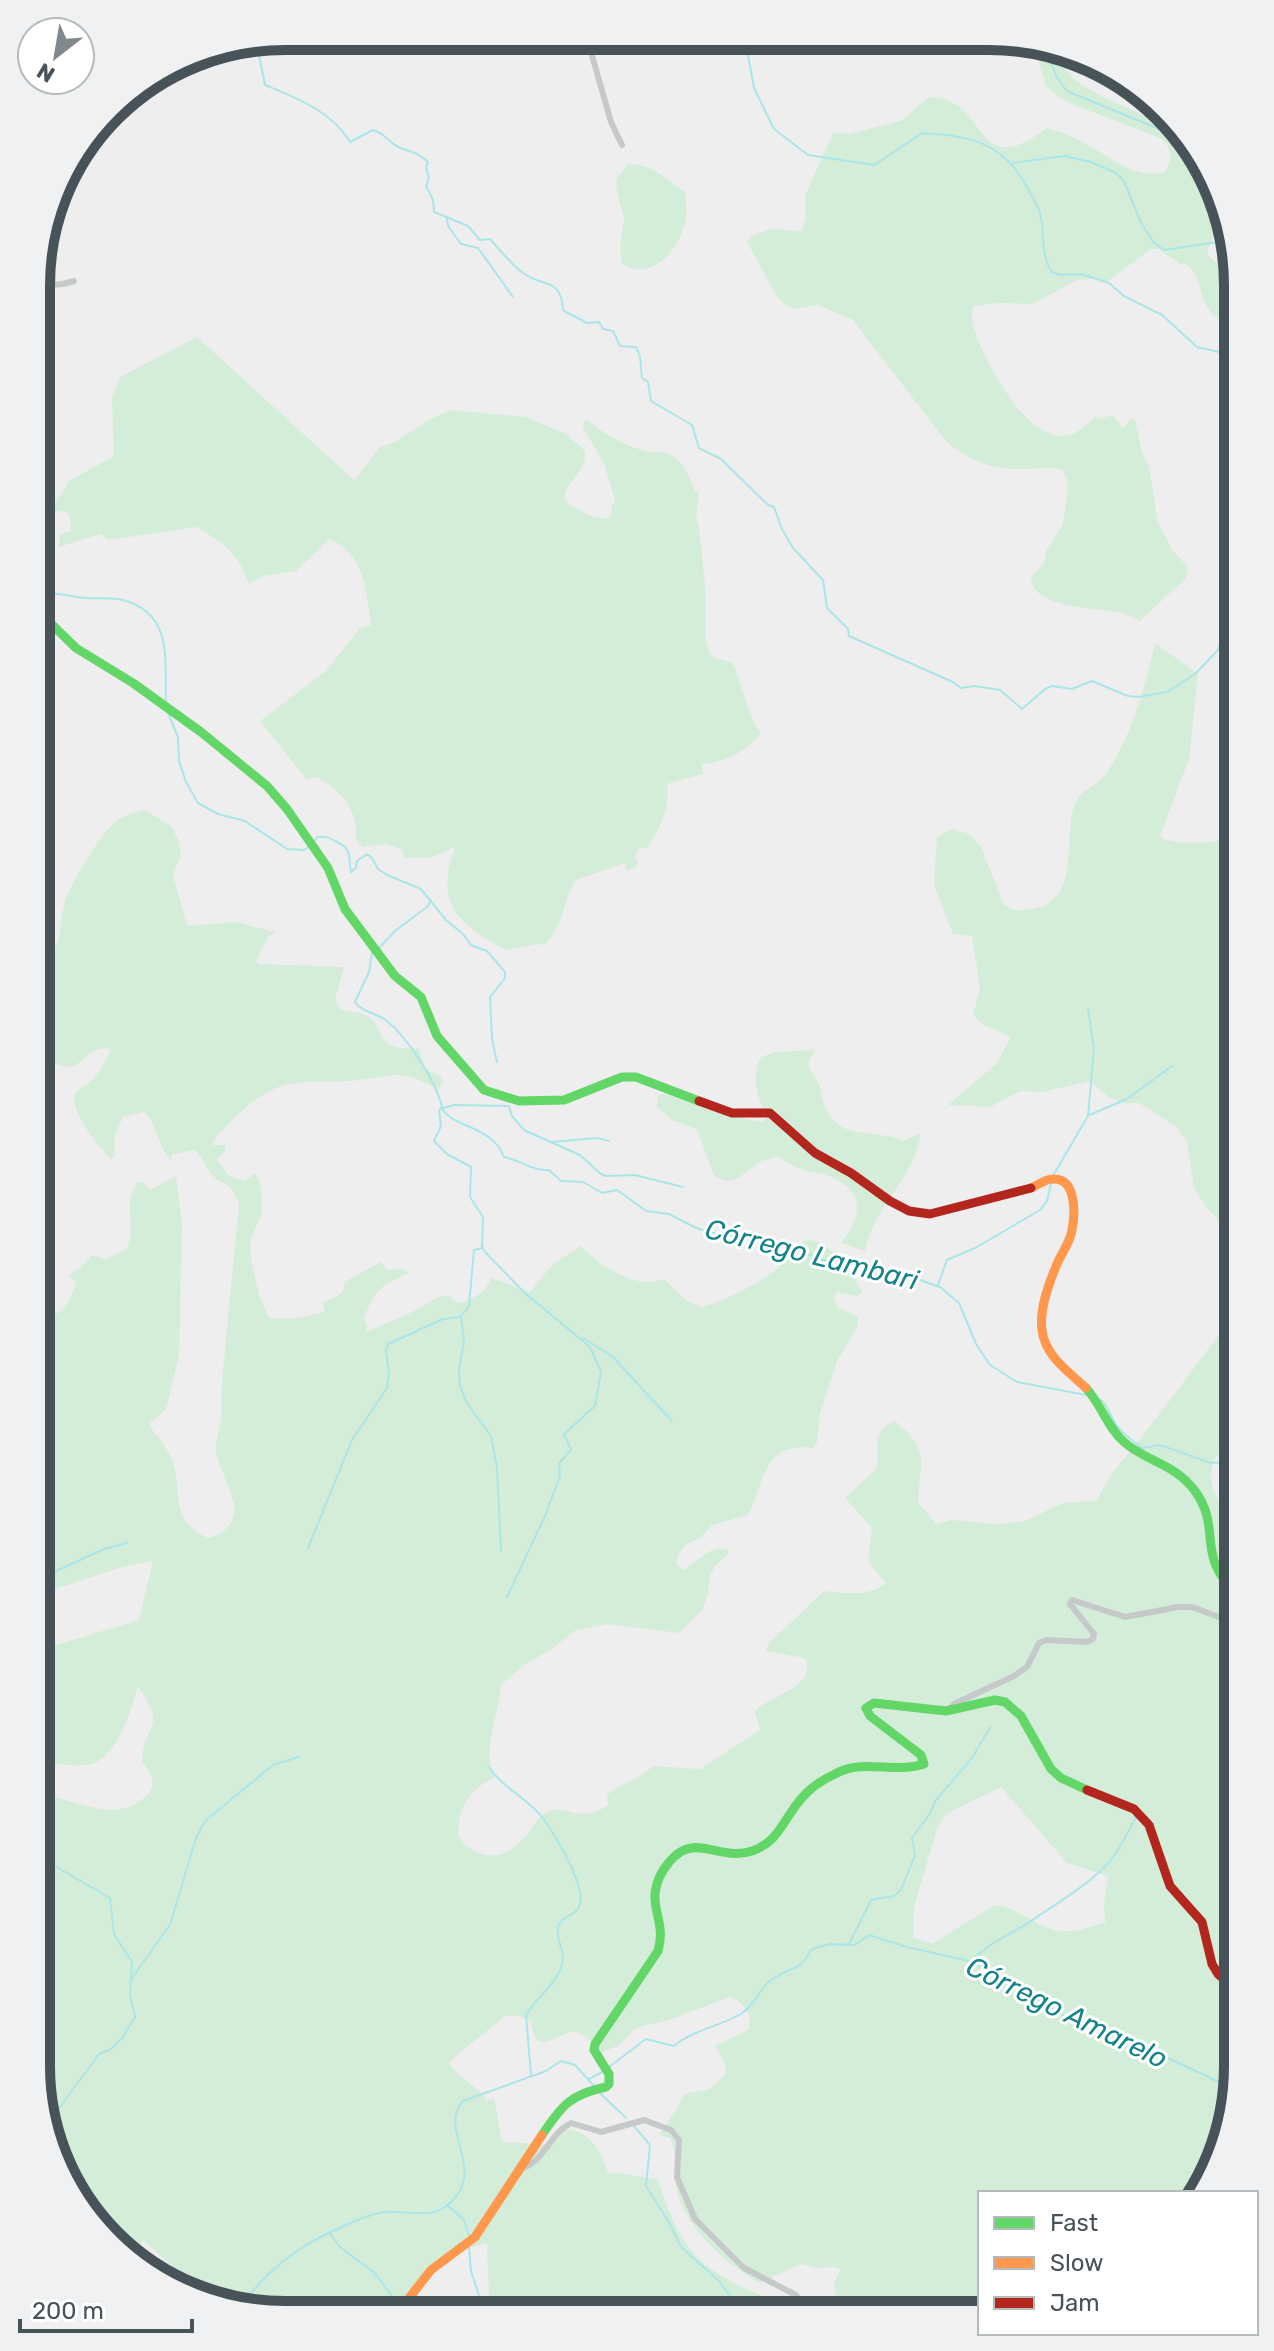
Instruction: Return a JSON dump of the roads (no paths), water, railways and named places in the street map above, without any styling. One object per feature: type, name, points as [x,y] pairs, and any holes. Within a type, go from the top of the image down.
[{"type":"street","points":[[591,51],[611,122],[622,145]]},
{"type":"street","points":[[50,285],[74,281]]},
{"type":"street","points":[[50,623],[68,642],[133,683],[201,732],[267,786],[328,868],[345,909],[395,976],[421,997],[437,1036],[484,1090],[519,1101],[564,1100],[622,1077],[636,1077],[732,1113],[770,1113],[791,1135],[821,1157],[851,1173],[905,1210],[919,1215],[1031,1188],[1051,1178],[1062,1181],[1072,1195],[1073,1226],[1057,1264],[1042,1318],[1042,1336],[1063,1369],[1088,1389],[1113,1431],[1127,1445],[1161,1462],[1197,1492],[1207,1516],[1213,1568],[1223,1582]]},
{"type":"street","points":[[946,1711],[1027,1667],[1039,1643],[1046,1640],[1087,1642],[1093,1639],[1094,1634],[1070,1604],[1072,1600],[1125,1617],[1192,1607],[1223,1619]]},
{"type":"street","points":[[407,2301],[431,2270],[467,2245],[560,2108],[581,2092],[609,2084],[609,2074],[594,2050],[595,2044],[656,1954],[662,1927],[654,1895],[657,1881],[670,1862],[693,1846],[732,1855],[760,1848],[785,1826],[801,1799],[845,1769],[870,1764],[905,1767],[924,1764],[921,1755],[870,1716],[866,1711],[868,1705],[883,1703],[946,1711],[1002,1700],[1025,1723],[1040,1753],[1059,1776],[1095,1795],[1127,1806],[1143,1817],[1153,1831],[1168,1884],[1202,1922],[1213,1968],[1223,1977]]},
{"type":"street","points":[[522,2168],[532,2165],[555,2135],[571,2123],[601,2132],[644,2120],[667,2128],[679,2140],[677,2177],[695,2219],[744,2268],[796,2295],[800,2301]]},
{"type":"waterway","points":[[747,50],[754,88],[774,129],[808,155],[874,165],[922,133],[955,136],[982,144],[1006,159],[1026,185],[1040,213],[1043,244],[1052,272],[1060,275],[1081,274],[1109,283],[1124,296],[1162,315],[1197,347],[1224,353]]},
{"type":"waterway","points":[[257,53],[265,85],[323,114],[350,142],[373,130],[396,146],[422,157],[428,162],[426,186],[433,200],[434,212],[468,226],[480,240],[490,239],[523,273],[555,288],[562,300],[563,310],[587,323],[599,322],[603,329],[613,331],[620,346],[636,347],[642,378],[648,382],[651,401],[692,425],[699,448],[721,459],[768,505],[774,507],[793,548],[823,580],[827,608],[848,629],[849,636],[961,688],[974,686],[1000,690],[1022,709],[1052,686],[1072,689],[1092,681],[1128,696],[1167,692],[1195,674],[1224,639]]},
{"type":"waterway","points":[[1050,58],[1057,78],[1067,91],[1159,129],[1175,142]]},
{"type":"waterway","points":[[1013,163],[1065,156],[1091,162],[1116,173],[1124,181],[1141,223],[1154,243],[1164,250],[1219,242]]},
{"type":"waterway","points":[[447,219],[448,226],[461,244],[478,248],[513,297]]},
{"type":"waterway","name":"Córrego Lambari","points":[[50,593],[119,599],[140,607],[151,616],[163,642],[166,703]]},
{"type":"waterway","name":"Córrego Lambari","points":[[168,713],[178,737],[179,761],[198,803],[218,814],[245,821],[287,849],[304,850],[309,847]]},
{"type":"waterway","points":[[314,842],[317,837],[324,837],[345,847],[349,853],[351,872],[356,868],[357,861],[367,854],[387,875],[421,889],[471,945],[487,951],[505,972],[505,978],[490,997],[492,1039],[497,1062]]},
{"type":"waterway","points":[[380,947],[395,931],[427,907],[431,900]]},
{"type":"waterway","points":[[372,953],[369,972],[355,1002],[395,1028],[427,1072],[442,1106],[439,1111],[441,1126],[434,1141],[447,1154],[471,1167],[470,1197],[483,1217],[482,1246],[485,1252],[526,1294],[590,1347],[601,1372],[595,1406],[564,1434],[571,1450],[559,1463],[560,1476],[545,1516],[507,1597]]},
{"type":"waterway","points":[[1054,1174],[1088,1116],[1094,1049],[1088,1009]]},
{"type":"waterway","points":[[1089,1115],[1127,1099],[1172,1066]]},
{"type":"waterway","points":[[443,1108],[454,1105],[509,1106],[512,1116],[524,1130],[580,1155],[601,1174],[635,1175],[683,1187]]},
{"type":"waterway","name":"Córrego Lambari","points":[[442,1108],[454,1120],[491,1139],[504,1157],[549,1170],[561,1181],[583,1182],[602,1193],[617,1190],[646,1211],[669,1214],[696,1228],[720,1235],[772,1238],[821,1260],[870,1263],[940,1287],[959,1303],[976,1344],[990,1365],[1017,1382],[1086,1395]]},
{"type":"waterway","points":[[552,1142],[597,1138],[609,1141]]},
{"type":"waterway","points":[[938,1285],[947,1260],[977,1247],[1040,1210],[1047,1201],[1052,1180]]},
{"type":"waterway","points":[[482,1248],[474,1250],[469,1306],[461,1316],[464,1343],[459,1368],[460,1386],[467,1403],[491,1436],[497,1467],[501,1551]]},
{"type":"waterway","points":[[308,1548],[352,1440],[387,1388],[388,1344],[443,1319],[460,1317]]},
{"type":"waterway","points":[[583,1338],[612,1356],[672,1421]]},
{"type":"waterway","name":"Córrego Lambari","points":[[1100,1399],[1120,1429],[1142,1448],[1160,1445],[1211,1463],[1223,1462]]},
{"type":"waterway","points":[[50,1574],[104,1549],[127,1543]]},
{"type":"waterway","points":[[849,1944],[871,1900],[894,1896],[901,1890],[915,1855],[912,1838],[936,1800],[972,1758],[990,1727]]},
{"type":"waterway","points":[[132,1978],[170,1925],[196,1838],[205,1821],[273,1765],[299,1757]]},
{"type":"waterway","points":[[488,1766],[536,1810],[561,1847],[579,1887],[579,1907],[561,1921],[558,1928],[562,1966],[526,2015],[531,2075]]},
{"type":"waterway","points":[[971,1961],[984,1949],[1063,1900],[1098,1873],[1116,1853],[1137,1815]]},
{"type":"waterway","points":[[50,1861],[110,1898],[114,1934],[132,1962],[130,1994],[135,2017],[122,2038],[111,2049],[99,2054],[55,2113]]},
{"type":"waterway","name":"Córrego Amarelo","points":[[609,2067],[646,2039],[674,2046],[689,2036],[741,2014],[751,2006],[769,1981],[799,1965],[812,1949],[830,1944],[855,1945],[869,1935],[969,1961],[1001,1976],[1068,2019],[1134,2042],[1223,2084]]},
{"type":"waterway","name":"Córrego Amarelo","points":[[247,2298],[298,2250],[359,2219],[391,2212],[432,2213],[445,2207],[458,2194],[464,2180],[455,2125],[456,2113],[463,2101],[546,2071],[561,2061],[575,2065],[593,2085]]},
{"type":"waterway","name":"Córrego Amarelo","points":[[589,2079],[602,2072]]},
{"type":"waterway","points":[[600,2093],[626,2118]]},
{"type":"waterway","points":[[634,2126],[650,2145],[646,2186],[681,2247],[736,2301]]},
{"type":"waterway","points":[[448,2206],[464,2220],[469,2236]]},
{"type":"waterway","points":[[330,2233],[340,2247],[377,2276],[398,2301]]},
{"type":"waterway","points":[[469,2247],[471,2271],[481,2301]]}]
